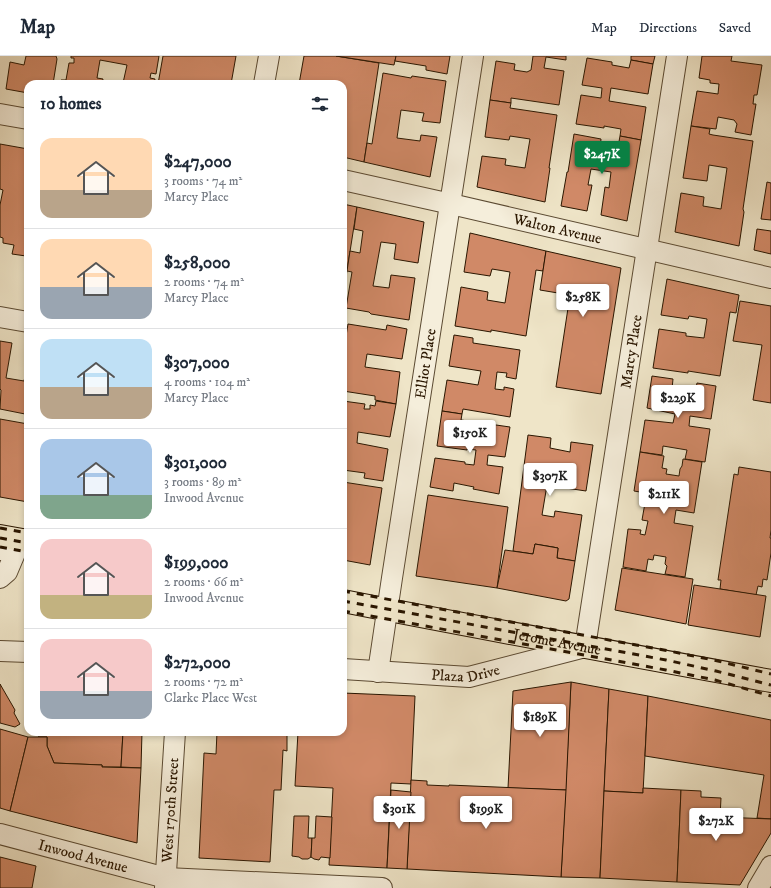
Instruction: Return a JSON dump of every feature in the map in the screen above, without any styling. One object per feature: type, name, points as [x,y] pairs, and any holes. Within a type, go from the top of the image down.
[{"type":"main road","name":"Jerome Avenue","points":[[347,602],[771,681]]},
{"type":"street","points":[[265,80],[269,56]]},
{"type":"street","name":"Elliot Place","points":[[378,672],[473,56]]},
{"type":"street","name":"Marcy Place","points":[[585,647],[677,56]]},
{"type":"street","points":[[0,114],[24,118]]},
{"type":"street","name":"Walton Avenue","points":[[347,181],[771,278]]},
{"type":"street","points":[[0,317],[24,321]]},
{"type":"street","points":[[0,550],[16,539]]},
{"type":"street","points":[[0,578],[7,572],[16,539]]},
{"type":"street","name":"Plaza Drive","points":[[347,670],[469,677],[585,647]]},
{"type":"street","points":[[0,651],[24,652]]},
{"type":"street","name":"West 170th Street","points":[[165,883],[175,736]]},
{"type":"street","name":"Inwood Avenue","points":[[0,834],[165,883],[382,888]]},
{"type":"street","points":[[758,888],[771,866]]},
{"type":"building","points":[[26,56],[56,56],[57,59],[54,80],[24,80],[24,92],[6,89],[10,62],[24,65]]},
{"type":"building","points":[[71,56],[159,56],[156,74],[151,73],[150,78],[155,80],[124,80],[127,65],[100,60],[97,78],[103,80],[66,80],[69,63],[74,63],[74,58],[71,58]]},
{"type":"building","points":[[163,56],[236,56],[232,80],[159,80]]},
{"type":"building","points":[[304,56],[336,56],[379,63],[364,162],[347,158],[347,80],[300,80]]},
{"type":"building","points":[[336,56],[396,56],[394,65]]},
{"type":"building","points":[[396,56],[450,56],[447,74],[426,70],[426,66],[395,61]]},
{"type":"building","points":[[533,56],[566,56],[566,60],[546,57],[544,68],[564,71],[559,105],[511,98],[511,103],[490,100],[496,61],[515,64],[514,70],[527,72],[531,70]]},
{"type":"building","points":[[631,56],[655,56],[653,64],[631,60]]},
{"type":"building","points":[[702,56],[732,56],[731,61],[762,65],[757,95],[754,95],[753,104],[756,104],[751,135],[735,132],[737,124],[734,120],[718,117],[716,129],[691,126],[697,91],[718,94],[719,84],[710,83],[710,80],[699,78]]},
{"type":"building","points":[[587,58],[612,62],[612,65],[629,68],[631,60],[653,64],[648,94],[611,88],[609,101],[646,107],[641,140],[620,136],[621,129],[576,124],[581,95],[601,98],[602,88],[582,85]]},
{"type":"building","points":[[383,73],[411,78],[412,76],[446,81],[440,123],[422,121],[424,113],[401,110],[397,138],[420,141],[421,135],[437,137],[430,177],[364,162],[367,143],[372,144]]},
{"type":"building","points":[[490,100],[511,103],[510,108],[557,115],[545,202],[477,187],[482,156],[506,159],[505,165],[525,168],[530,139],[510,136],[509,140],[485,137]]},
{"type":"building","points":[[691,126],[710,129],[709,134],[713,135],[753,141],[739,246],[675,232],[681,193],[704,197],[703,206],[721,209],[727,168],[709,165],[707,181],[683,178]]},
{"type":"building","points":[[574,134],[601,139],[600,150],[617,153],[620,136],[641,140],[627,221],[601,215],[605,187],[609,188],[611,172],[591,169],[588,185],[592,185],[587,211],[561,206]]},
{"type":"building","points":[[0,144],[24,148],[24,256],[12,254],[14,245],[3,243],[3,238],[0,237],[0,205],[3,190],[0,189]]},
{"type":"building","points":[[767,182],[771,183],[771,220],[761,219]]},
{"type":"building","points":[[347,205],[357,207],[347,271]]},
{"type":"building","points":[[357,207],[424,222],[418,263],[394,259],[396,244],[381,242],[373,286],[389,288],[391,275],[415,278],[409,320],[371,314],[369,312],[347,308],[352,272],[347,271],[350,251],[360,253],[363,231],[354,229]]},
{"type":"building","points":[[757,229],[771,231],[771,254],[754,250]]},
{"type":"building","points":[[470,233],[546,251],[543,271],[536,270],[526,336],[455,326],[461,287],[488,292],[487,300],[505,303],[510,272],[492,269],[490,276],[464,272]]},
{"type":"building","points":[[546,251],[621,268],[601,394],[556,387],[570,295],[540,290]]},
{"type":"building","points":[[667,279],[739,295],[736,313],[730,312],[720,376],[653,368],[659,329],[686,333],[686,336],[704,338],[707,319],[689,316],[688,319],[661,315]]},
{"type":"building","points":[[740,301],[771,306],[771,403],[753,400],[762,345],[733,341]]},
{"type":"building","points":[[348,324],[386,330],[387,325],[407,329],[402,359],[367,354],[365,367],[400,372],[396,404],[375,400],[375,396],[347,392]]},
{"type":"building","points":[[454,335],[473,338],[473,343],[520,350],[516,379],[506,377],[507,373],[497,372],[495,389],[504,390],[504,387],[514,389],[510,417],[463,409],[462,414],[442,411],[447,380],[478,385],[481,371],[449,366]]},
{"type":"building","points":[[0,341],[12,343],[6,378],[24,381],[24,414],[0,409]]},
{"type":"building","points":[[652,376],[673,379],[672,389],[695,393],[697,383],[716,386],[711,419],[690,416],[689,426],[710,429],[705,462],[685,459],[687,450],[663,446],[662,455],[640,452],[645,420],[673,423],[675,414],[647,408]]},
{"type":"building","points":[[376,401],[396,404],[390,437],[358,432],[357,443],[388,449],[383,481],[364,478],[365,473],[347,471],[347,402],[365,404],[364,409],[370,409],[370,405],[375,406]]},
{"type":"building","points":[[442,411],[462,414],[461,420],[510,427],[505,457],[488,455],[487,465],[503,467],[499,494],[473,489],[474,487],[454,483],[453,491],[430,487],[435,458],[465,462],[465,464],[474,465],[476,450],[437,446]]},
{"type":"building","points":[[0,419],[24,423],[24,501],[0,497]]},
{"type":"building","points":[[528,435],[551,438],[550,448],[570,452],[571,442],[593,445],[586,491],[559,487],[559,481],[548,479],[542,515],[554,517],[555,511],[582,515],[575,561],[557,558],[558,548],[535,544],[533,554],[513,551]]},
{"type":"building","points":[[640,452],[664,456],[662,468],[667,469],[666,474],[679,476],[683,459],[702,462],[694,513],[676,510],[674,523],[693,526],[685,577],[665,574],[667,566],[665,564],[666,557],[654,555],[653,560],[648,559],[646,571],[623,567],[628,529],[641,530],[640,534],[645,535],[648,521],[642,520],[645,503],[650,504],[652,490],[647,489],[646,493],[634,491]]},
{"type":"building","points":[[739,467],[771,472],[771,553],[767,580],[763,579],[762,587],[758,586],[756,595],[720,589],[721,580],[718,580],[734,474],[738,475]]},
{"type":"building","points":[[347,483],[382,488],[370,565],[347,561]]},
{"type":"building","points":[[428,495],[508,507],[497,588],[416,576]]},
{"type":"building","points":[[535,544],[558,548],[557,558],[575,561],[569,599],[566,601],[497,588],[505,550],[533,554]]},
{"type":"building","points":[[622,568],[693,579],[686,624],[615,610]]},
{"type":"building","points":[[694,585],[766,596],[760,637],[688,625]]},
{"type":"building","points":[[571,682],[609,689],[600,878],[561,877]]},
{"type":"building","points":[[571,682],[566,790],[508,788],[513,691]]},
{"type":"building","points":[[0,684],[15,710],[14,713],[20,724],[15,727],[0,723]]},
{"type":"building","points":[[609,689],[648,696],[643,793],[604,791]]},
{"type":"building","points":[[347,693],[415,696],[411,784],[391,783],[387,868],[329,865],[333,788],[295,786],[298,736],[347,736]]},
{"type":"building","points":[[648,696],[771,720],[771,819],[757,818],[764,775],[645,756]]},
{"type":"building","points":[[0,729],[28,737],[10,811],[0,808]]},
{"type":"building","points":[[123,736],[121,767],[54,763],[47,746],[47,737],[39,737]]},
{"type":"building","points":[[123,736],[142,736],[141,768],[121,767]]},
{"type":"building","points":[[217,736],[287,736],[287,751],[283,750],[281,790],[274,790],[270,862],[199,858],[204,753],[216,754]]},
{"type":"building","points":[[28,737],[47,737],[47,746],[54,763],[102,765],[102,767],[141,768],[137,843],[10,811]]},
{"type":"building","points":[[411,780],[427,781],[427,785],[566,790],[561,877],[407,869]]},
{"type":"building","points":[[643,788],[681,790],[677,882],[600,878],[604,791],[643,793]]},
{"type":"building","points":[[391,790],[411,792],[407,869],[387,868]]},
{"type":"building","points":[[681,790],[701,791],[701,797],[721,798],[720,817],[771,819],[771,833],[740,885],[677,882]]},
{"type":"building","points":[[294,816],[309,816],[308,838],[312,838],[311,857],[308,859],[292,856]]},
{"type":"building","points":[[316,816],[332,817],[330,858],[321,857],[319,860],[311,857],[312,838],[315,838]]},
{"type":"building","points":[[0,857],[36,866],[32,888],[0,888]]},
{"type":"railway","points":[[0,528],[24,532]]},
{"type":"railway","points":[[0,538],[24,542]]},
{"type":"railway","points":[[0,547],[24,551]]},
{"type":"railway","points":[[347,592],[669,651],[771,674]]},
{"type":"railway","points":[[347,602],[666,660],[771,685]]},
{"type":"railway","points":[[347,612],[666,670],[715,680],[771,696]]}]
